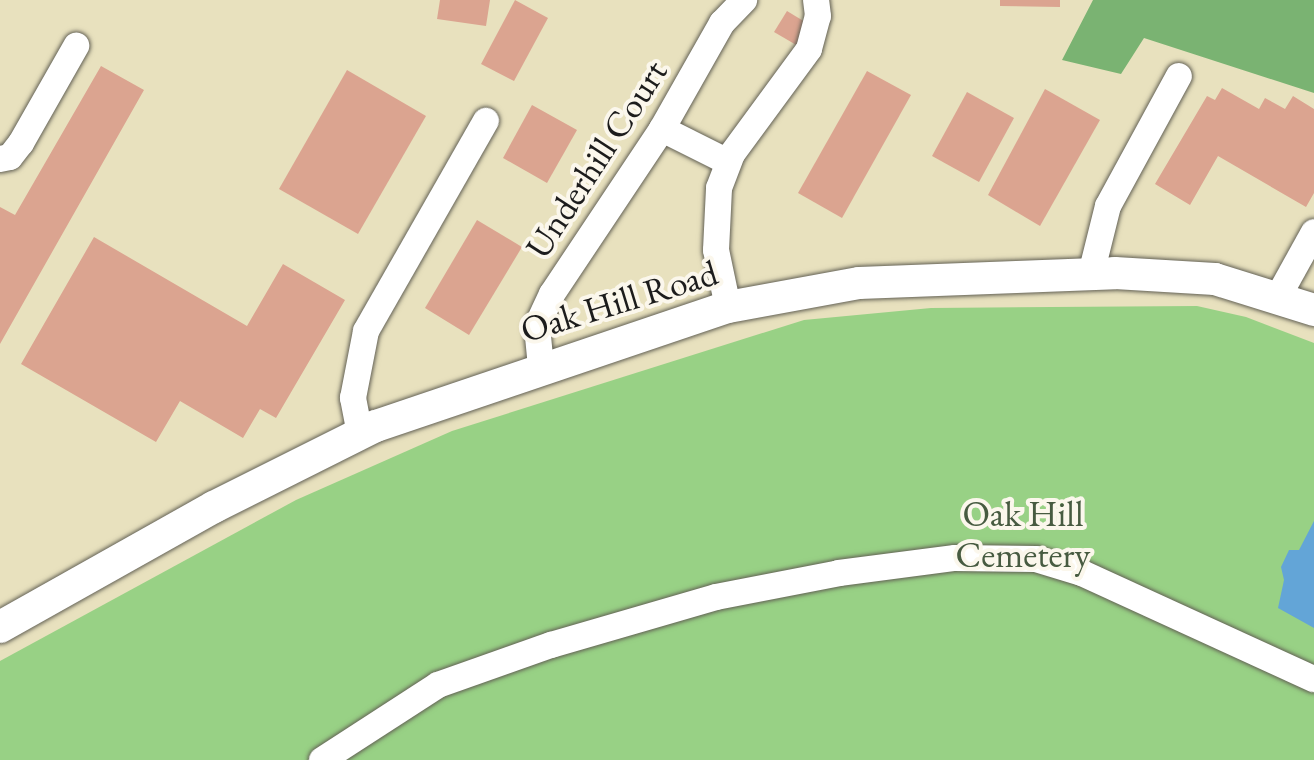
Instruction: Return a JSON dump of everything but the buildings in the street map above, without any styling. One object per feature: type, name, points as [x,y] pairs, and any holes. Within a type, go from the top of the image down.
[{"type":"main road","name":"Oak Hill Road","points":[[0,627],[360,434],[541,367],[728,307],[859,283],[1091,274],[1181,275],[1278,297],[1314,310]]},
{"type":"street","name":"Underhill Court","points":[[541,367],[536,346],[542,313],[662,129],[722,23],[744,0]]},
{"type":"street","points":[[728,307],[715,221],[728,162],[809,49],[818,16],[816,0]]},
{"type":"street","points":[[0,159],[10,157],[21,143],[76,46]]},
{"type":"street","points":[[1091,274],[1108,206],[1179,76]]},
{"type":"street","points":[[360,434],[353,398],[366,331],[486,121]]},
{"type":"street","points":[[662,129],[728,162]]},
{"type":"street","points":[[1278,297],[1314,232]]},
{"type":"street","points":[[322,760],[438,685],[551,645],[716,597],[839,573],[955,558],[1036,559],[1082,573],[1314,679]]},
{"type":"green space","points":[[1093,0],[1314,0],[1314,93],[1144,38],[1121,74],[1062,60]]},
{"type":"green space","name":"Oak Hill Cemetery","points":[[1197,306],[1246,317],[1314,343],[1314,760],[0,760],[0,661],[296,500],[452,431],[804,320],[931,308]]},
{"type":"water","points":[[1314,521],[1314,628],[1278,608],[1284,580],[1281,567],[1289,550],[1299,550]]}]
